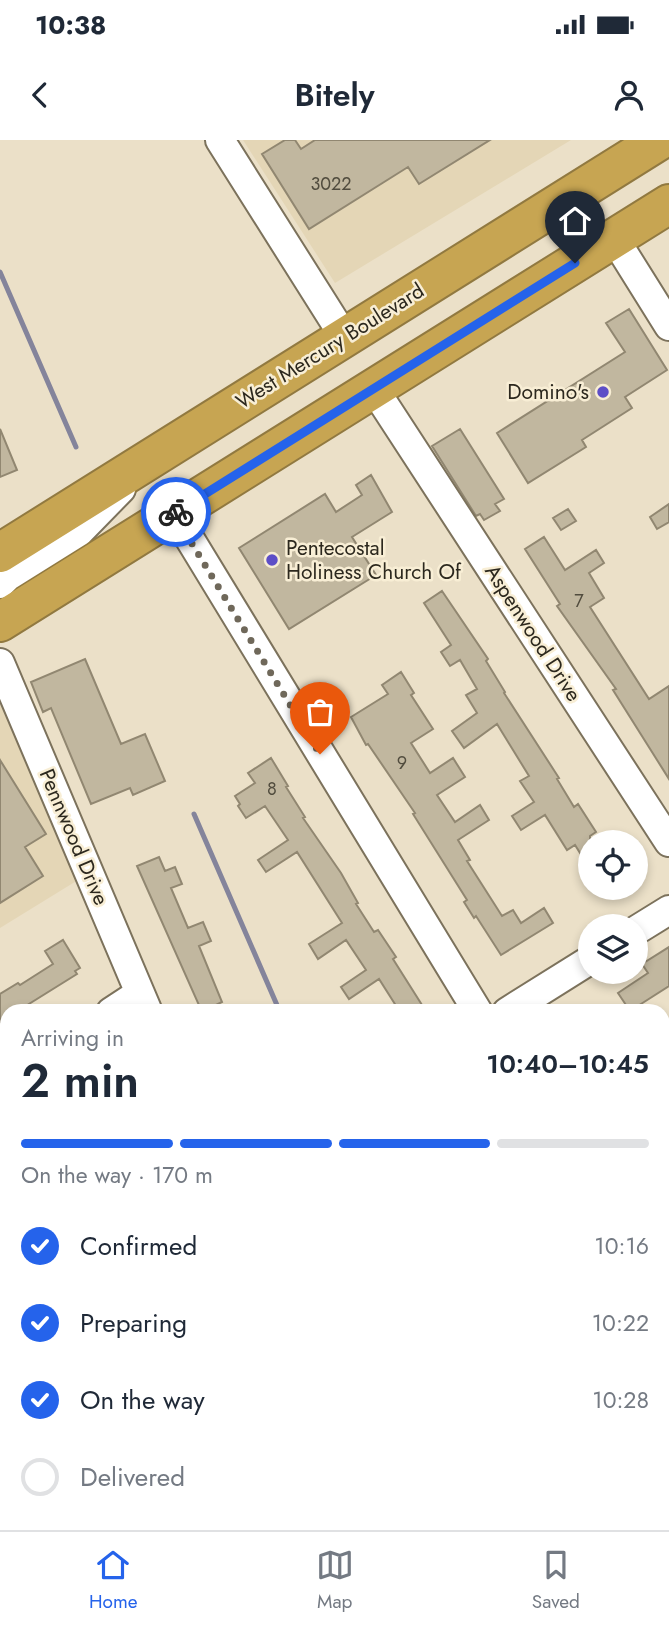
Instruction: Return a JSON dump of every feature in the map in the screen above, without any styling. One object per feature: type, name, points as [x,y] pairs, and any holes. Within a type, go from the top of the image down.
[{"type":"highway","name":"West Mercury Boulevard","points":[[0,553],[660,140]]},
{"type":"highway","points":[[0,622],[669,204]]},
{"type":"street","points":[[220,140],[345,338]]},
{"type":"street","points":[[614,238],[669,326]]},
{"type":"street","name":"Aspenwood Drive","points":[[374,389],[669,842]]},
{"type":"street","points":[[0,584],[79,532],[153,457]]},
{"type":"street","points":[[174,513],[473,1004]]},
{"type":"street","name":"Pennwood Drive","points":[[0,663],[144,1002]]},
{"type":"street","points":[[648,923],[669,910]]},
{"type":"street","points":[[520,1004],[578,968]]},
{"type":"shaded area","points":[[243,140],[571,140],[335,283]]},
{"type":"shaded area","points":[[0,704],[78,880],[0,928]]},
{"type":"building","points":[[285,140],[295,140],[301,149],[315,140],[490,140],[419,184],[408,167],[309,229],[262,154]]},
{"type":"building","points":[[629,309],[667,370],[625,397],[632,408],[582,440],[586,447],[528,483],[497,433],[625,352],[606,323]]},
{"type":"building","points":[[0,429],[17,470],[0,477]]},
{"type":"building","points":[[460,429],[504,499],[495,504],[500,511],[484,520],[480,514],[476,516],[432,446]]},
{"type":"building","name":"Pentecostal Holiness Church Of","points":[[371,475],[392,512],[352,537],[376,575],[289,629],[239,548],[325,494],[336,512],[362,495],[356,485]]},
{"type":"building","points":[[669,504],[669,522],[657,529],[650,517]]},
{"type":"building","points":[[568,509],[576,521],[561,530],[553,518]]},
{"type":"building","points":[[544,537],[565,570],[596,550],[604,563],[589,573],[604,598],[590,607],[649,699],[669,686],[669,779],[613,690],[616,689],[557,606],[560,604],[525,549]]},
{"type":"building","points":[[442,591],[488,659],[486,661],[504,693],[559,778],[557,779],[574,807],[578,804],[595,830],[578,830],[578,850],[575,845],[567,850],[545,815],[521,830],[512,816],[534,802],[520,781],[529,776],[497,724],[464,748],[452,731],[477,713],[466,695],[477,689],[460,660],[450,666],[441,652],[451,645],[424,603]]},
{"type":"building","points":[[85,659],[121,744],[145,734],[165,781],[133,795],[130,788],[91,804],[51,708],[43,712],[31,682]]},
{"type":"building","points":[[401,672],[414,693],[411,695],[433,729],[411,743],[430,773],[453,758],[465,777],[437,795],[455,822],[480,805],[489,820],[458,840],[470,860],[467,861],[502,916],[513,910],[521,923],[544,908],[553,923],[501,955],[476,916],[474,918],[464,902],[467,900],[413,814],[415,813],[368,744],[366,745],[351,717],[388,694],[382,685]]},
{"type":"building","points":[[271,758],[305,817],[303,818],[341,873],[374,932],[378,930],[396,957],[393,959],[421,1004],[395,1004],[379,979],[349,999],[341,987],[366,970],[346,940],[318,959],[309,944],[342,923],[297,852],[266,872],[258,860],[288,840],[265,806],[246,818],[238,806],[240,804],[235,796],[255,783],[248,773]]},
{"type":"building","points":[[0,760],[46,834],[25,847],[43,876],[0,903]]},
{"type":"building","points":[[159,857],[165,871],[175,867],[182,884],[171,888],[188,928],[203,922],[211,941],[199,946],[222,1002],[198,1004],[137,866]]},
{"type":"building","points":[[63,940],[80,968],[75,971],[77,974],[29,1004],[0,1004],[0,994],[53,964],[45,951]]},
{"type":"building","points":[[669,947],[669,986],[641,1004],[625,1004],[618,993],[632,984],[648,984],[648,960]]},
{"type":"waterway","points":[[0,272],[76,447]]},
{"type":"waterway","points":[[194,814],[277,1004]]},
{"type":"way so far","points":[[176,512],[174,513],[188,537],[320,754]]},
{"type":"place","name":"Domino's","points":[[603,392]]},
{"type":"place","name":"Pentecostal Holiness Church Of","points":[[272,560]]},
{"type":"route","points":[[176,512],[575,263]]}]
